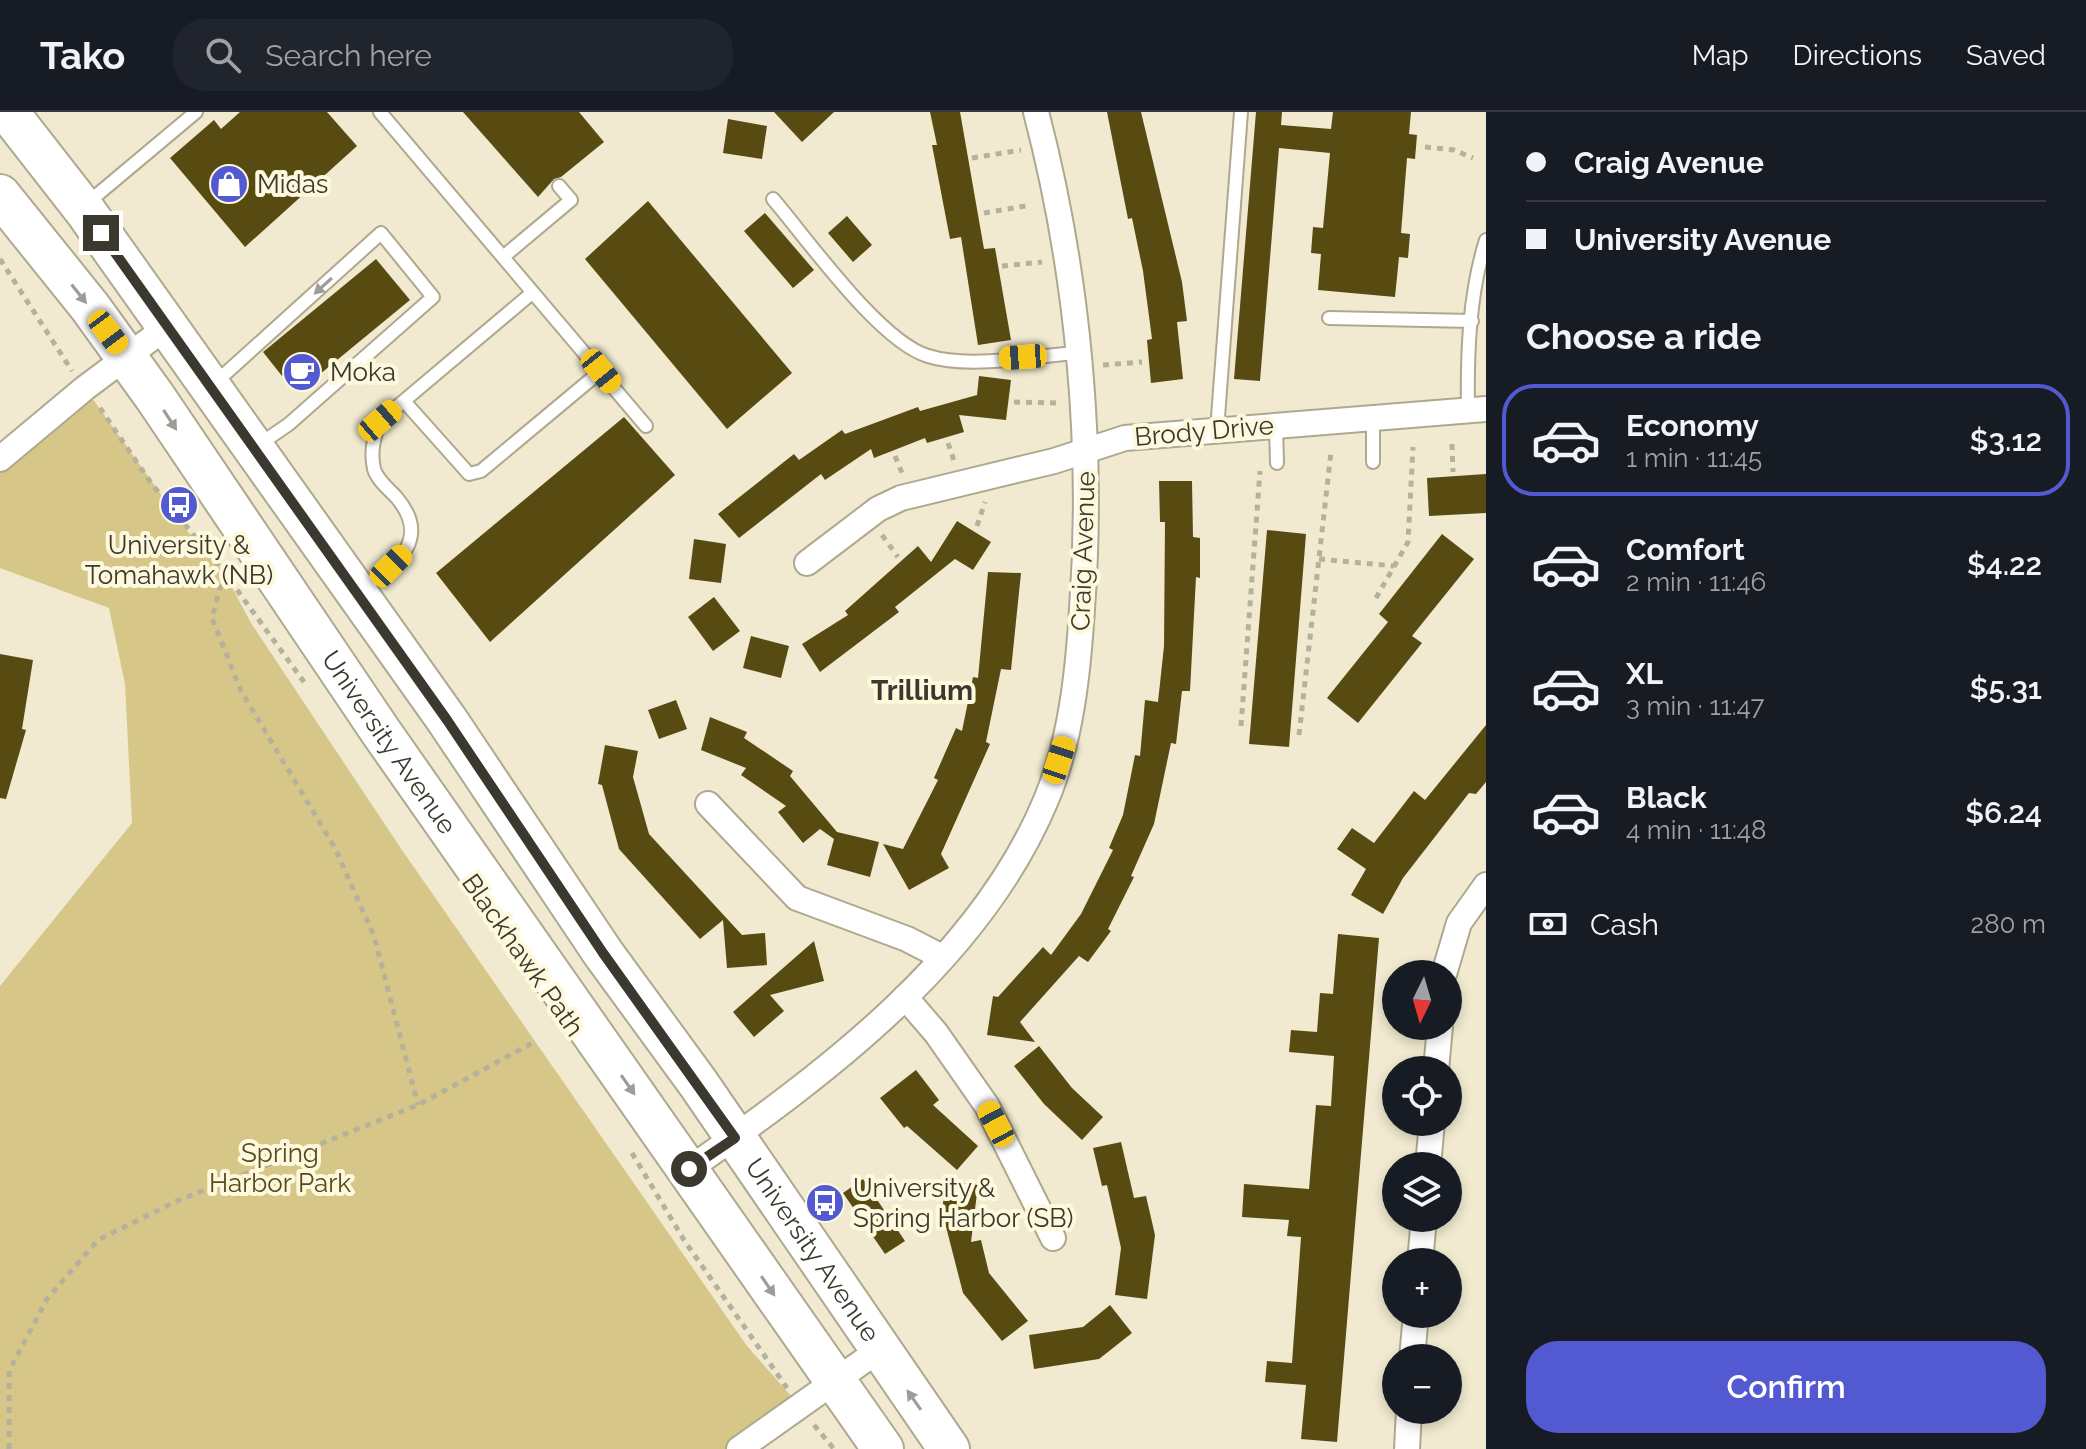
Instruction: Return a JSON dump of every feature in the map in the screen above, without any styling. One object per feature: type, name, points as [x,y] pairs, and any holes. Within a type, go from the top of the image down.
[{"type":"main road","name":"University Avenue","points":[[8,112],[83,207],[455,733],[603,953],[735,1138],[949,1449]]},
{"type":"main road","points":[[0,130],[18,156],[58,192],[83,207]]},
{"type":"main road","name":"University Avenue","points":[[0,195],[126,356],[381,732],[883,1449]]},
{"type":"main road","points":[[193,456],[318,583],[337,593],[355,592]]},
{"type":"street","name":"Craig Avenue","points":[[689,1169],[839,1059],[905,997],[984,906],[1019,852],[1046,801],[1066,739],[1080,653],[1087,537],[1085,448],[1076,353],[1058,221],[1036,112]]},
{"type":"street","points":[[0,459],[85,388],[168,326]]},
{"type":"street","name":"Brody Drive","points":[[807,563],[878,509],[901,498],[1054,461],[1085,448],[1125,438],[1477,409]]},
{"type":"street","points":[[708,804],[797,898],[907,939],[942,957]]},
{"type":"street","points":[[1448,960],[1455,932],[1486,885]]},
{"type":"street","points":[[905,997],[936,1033],[987,1106],[1053,1238]]},
{"type":"street","points":[[739,1449],[879,1350]]},
{"type":"street","points":[[1407,1449],[1408,1424]]},
{"type":"lane","points":[[83,207],[196,112]]},
{"type":"lane","points":[[380,112],[646,426]]},
{"type":"lane","points":[[1217,430],[1241,112]]},
{"type":"lane","points":[[503,257],[571,200],[559,186]]},
{"type":"lane","points":[[773,199],[884,328],[913,350],[930,357],[960,361],[1076,353]]},
{"type":"lane","points":[[210,386],[381,233],[433,297],[289,424],[254,448]]},
{"type":"lane","points":[[1477,409],[1467,365],[1478,264],[1486,240]]},
{"type":"lane","points":[[355,592],[385,573],[412,539],[412,523],[405,508],[375,472],[371,444],[380,421],[532,293]]},
{"type":"lane","points":[[1329,318],[1472,321]]},
{"type":"lane","points":[[404,401],[469,474],[481,471],[601,371]]},
{"type":"lane","points":[[1373,417],[1373,462]]},
{"type":"lane","points":[[1276,425],[1277,463]]},
{"type":"path","points":[[1425,147],[1454,150],[1473,158]]},
{"type":"path","points":[[972,158],[1021,150]]},
{"type":"path","points":[[984,213],[1031,205]]},
{"type":"path","points":[[0,259],[57,351],[187,531],[224,572],[309,689]]},
{"type":"path","points":[[1002,266],[1043,261]]},
{"type":"path","points":[[1100,365],[1142,362]]},
{"type":"path","points":[[1014,402],[1057,403]]},
{"type":"path","points":[[948,443],[955,462]]},
{"type":"path","points":[[1452,444],[1453,472]]},
{"type":"path","points":[[1376,598],[1408,542],[1413,447]]},
{"type":"path","points":[[1299,735],[1331,452]]},
{"type":"path","points":[[895,456],[902,474]]},
{"type":"path","points":[[1241,726],[1261,458]]},
{"type":"path","points":[[977,526],[985,501]]},
{"type":"path","points":[[881,533],[898,557]]},
{"type":"path","points":[[1319,559],[1395,566]]},
{"type":"path","points":[[224,572],[212,618],[241,691],[335,848],[374,936],[418,1105]]},
{"type":"path","points":[[9,1449],[9,1371],[47,1299],[98,1240],[177,1201],[418,1105],[536,1041]]},
{"type":"path","points":[[628,1147],[684,1240],[799,1405],[834,1449]]},
{"type":"green space","name":"Spring Harbor Park","points":[[85,388],[187,531],[224,572],[251,623],[402,850],[747,1346],[799,1405],[739,1449],[0,1449],[0,986],[132,823],[125,684],[109,608],[0,568],[0,459]]},
{"type":"building","points":[[240,112],[327,112],[357,146],[245,247],[170,158],[214,120],[221,129]]},
{"type":"building","points":[[463,112],[579,112],[604,142],[561,177],[554,179],[538,197]]},
{"type":"building","points":[[774,112],[834,112],[802,142]]},
{"type":"building","points":[[930,112],[960,112],[984,249],[995,248],[1011,340],[978,345],[961,237],[950,239],[932,145],[937,145]]},
{"type":"building","points":[[1107,112],[1141,112],[1182,282],[1187,321],[1177,322],[1183,379],[1151,383],[1147,340],[1152,339],[1143,271],[1132,218],[1128,219]]},
{"type":"building","points":[[1256,112],[1282,112],[1281,125],[1331,129],[1333,112],[1411,112],[1409,134],[1417,135],[1415,159],[1407,158],[1401,233],[1410,234],[1408,258],[1399,257],[1395,297],[1318,290],[1321,254],[1311,253],[1313,227],[1323,228],[1330,153],[1279,148],[1260,381],[1234,379]]},
{"type":"building","points":[[728,119],[767,126],[762,159],[723,153]]},
{"type":"building","points":[[648,201],[792,373],[727,429],[585,259]]},
{"type":"building","points":[[765,213],[814,270],[793,288],[744,231]]},
{"type":"building","points":[[847,216],[872,245],[853,262],[828,233]]},
{"type":"building","points":[[376,259],[410,300],[314,379],[299,361],[282,376],[263,352]]},
{"type":"building","points":[[979,376],[1011,380],[1006,420],[959,415],[964,432],[927,443],[925,438],[874,458],[871,449],[825,480],[821,474],[739,538],[718,514],[794,454],[799,460],[842,430],[845,434],[918,407],[920,411],[977,395]]},
{"type":"building","points":[[624,417],[675,475],[490,642],[436,573]]},
{"type":"building","points":[[1486,474],[1486,513],[1429,516],[1427,478]]},
{"type":"building","points":[[1159,481],[1192,481],[1193,537],[1200,538],[1200,578],[1196,577],[1190,691],[1182,691],[1176,744],[1171,743],[1154,824],[1131,876],[1134,877],[1108,929],[1111,931],[1088,962],[1079,956],[1020,1022],[1035,1042],[987,1035],[993,996],[998,997],[1043,947],[1051,955],[1081,914],[1113,850],[1109,848],[1123,815],[1135,755],[1140,756],[1145,700],[1158,702],[1164,646],[1165,522],[1160,522]]},
{"type":"building","points":[[957,521],[991,542],[973,570],[955,559],[895,607],[899,612],[820,672],[802,644],[848,615],[845,611],[918,546],[931,562]]},
{"type":"building","points":[[1267,530],[1306,534],[1289,747],[1249,744]]},
{"type":"building","points":[[1442,534],[1474,559],[1412,636],[1422,643],[1358,723],[1327,698],[1388,622],[1379,614]]},
{"type":"building","points":[[694,539],[726,544],[721,583],[689,579]]},
{"type":"building","points":[[988,572],[1021,573],[1011,670],[1001,669],[986,742],[990,744],[941,854],[949,868],[909,890],[883,844],[903,849],[938,780],[934,778],[956,728],[962,731],[973,677],[978,678]]},
{"type":"building","points":[[714,597],[740,631],[713,651],[688,617]]},
{"type":"building","points":[[751,636],[789,646],[781,678],[743,668]]},
{"type":"building","points":[[0,654],[33,660],[22,729],[26,730],[6,799],[0,798]]},
{"type":"building","points":[[676,700],[687,729],[659,739],[648,710]]},
{"type":"building","points":[[710,717],[747,732],[744,738],[793,771],[790,776],[837,832],[879,842],[870,877],[827,865],[834,839],[820,829],[803,843],[778,812],[786,806],[741,775],[746,768],[701,750]]},
{"type":"building","points":[[1486,725],[1486,782],[1476,794],[1469,793],[1403,878],[1383,914],[1351,895],[1366,869],[1337,849],[1352,828],[1374,843],[1414,791],[1425,800]]},
{"type":"building","points":[[605,745],[638,751],[633,777],[649,834],[742,935],[765,933],[767,965],[727,968],[723,920],[700,939],[619,849],[602,785],[598,784]]},
{"type":"building","points":[[1338,934],[1379,938],[1337,1442],[1301,1439],[1306,1385],[1265,1382],[1267,1361],[1292,1363],[1301,1237],[1287,1236],[1289,1220],[1242,1217],[1244,1184],[1309,1189],[1316,1105],[1331,1106],[1334,1056],[1289,1052],[1291,1030],[1317,1032],[1320,993],[1333,994]]},
{"type":"building","points":[[814,941],[824,981],[770,995],[784,1011],[754,1037],[733,1012]]},
{"type":"building","points":[[1039,1046],[1072,1088],[1103,1117],[1082,1140],[1044,1104],[1014,1066]]},
{"type":"building","points":[[916,1070],[939,1100],[933,1105],[978,1146],[957,1170],[907,1126],[904,1128],[880,1098]]},
{"type":"building","points":[[1121,1142],[1134,1198],[1146,1196],[1155,1235],[1147,1299],[1115,1295],[1121,1248],[1107,1185],[1102,1186],[1093,1148]]},
{"type":"building","points":[[863,1179],[905,1241],[885,1254],[843,1193]]},
{"type":"building","points":[[946,1180],[978,1185],[971,1242],[981,1240],[989,1273],[1028,1321],[1002,1341],[963,1293],[942,1211]]},
{"type":"building","points":[[1110,1305],[1132,1333],[1099,1359],[1034,1369],[1029,1335],[1083,1327]]},
{"type":"place","name":"Midas","points":[[229,184]]},
{"type":"place","name":"Moka","points":[[302,372]]},
{"type":"place","name":"University & Tomahawk (NB)","points":[[179,505]]},
{"type":"place","name":"University & Spring Harbor (SB)","points":[[825,1203]]},
{"type":"district","name":"Trillium","points":[[922,690]]},
{"type":"route","points":[[101,233],[447,720],[603,953],[735,1138],[689,1169]]}]
